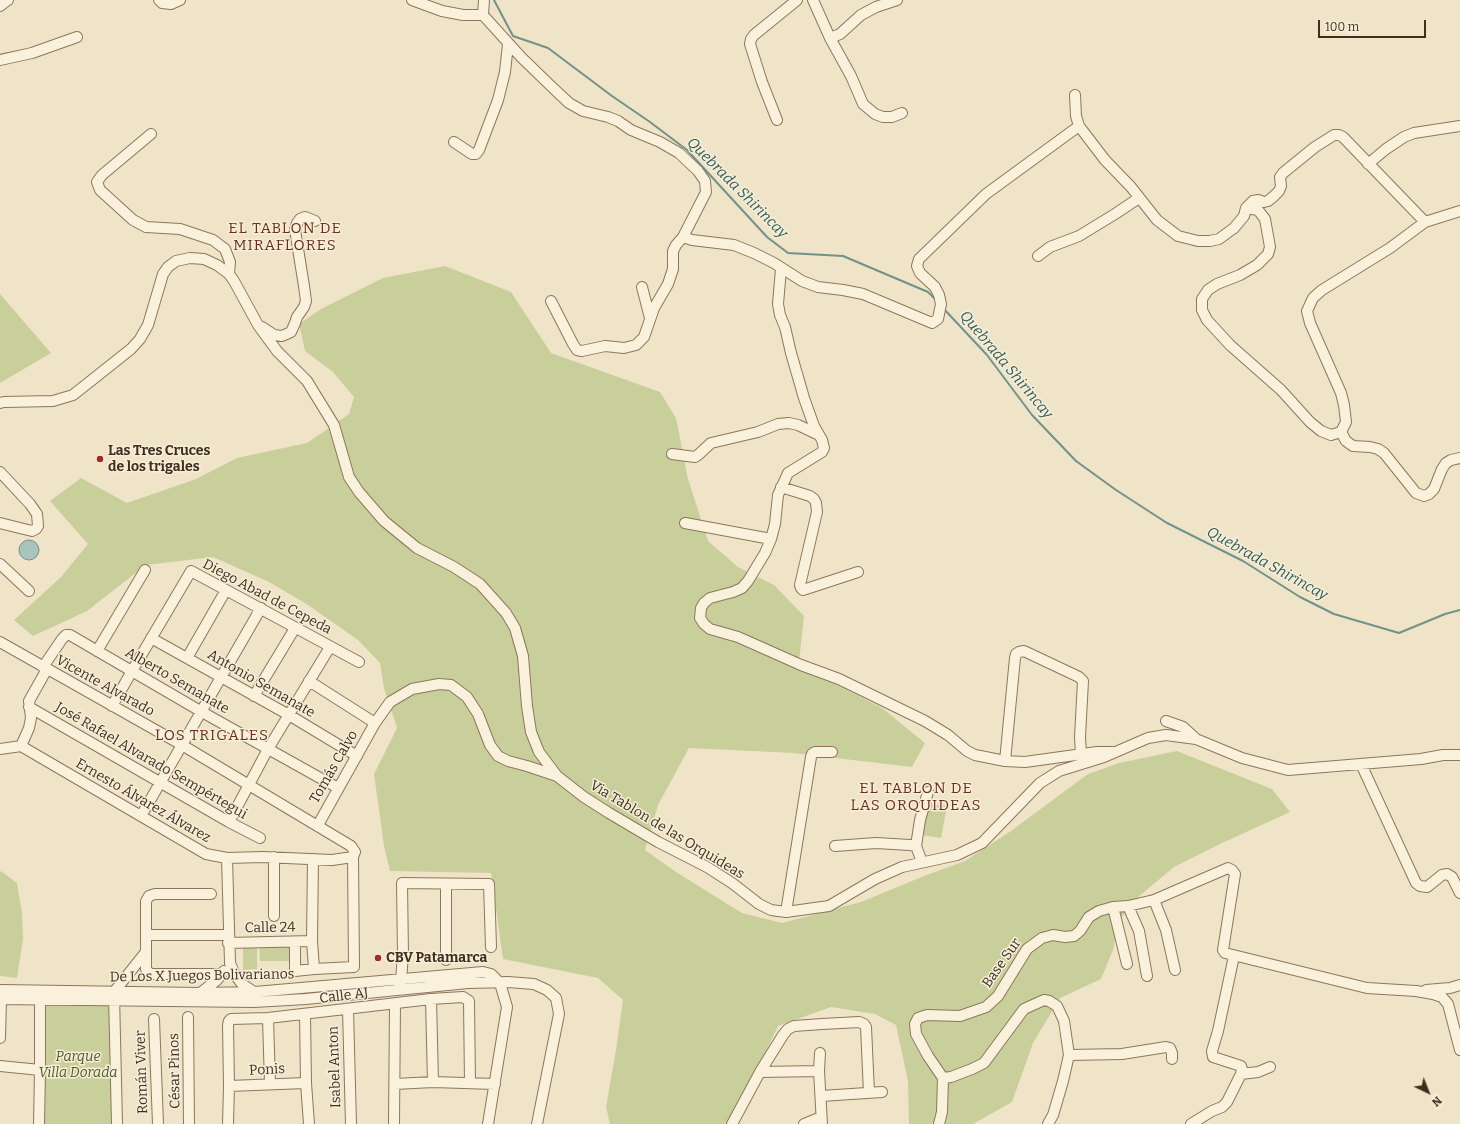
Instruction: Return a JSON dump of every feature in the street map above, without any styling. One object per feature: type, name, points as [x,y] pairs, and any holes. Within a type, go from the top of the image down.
[{"type":"street","points":[[0,6],[8,0]]},
{"type":"street","points":[[158,0],[162,3],[172,4],[180,0]]},
{"type":"street","points":[[412,0],[442,11],[463,15],[483,15]]},
{"type":"street","points":[[484,0],[483,15],[508,44],[569,102],[583,111],[608,117],[642,136],[660,142],[679,153],[705,181],[706,192],[683,237],[673,251],[671,277],[654,308],[644,337],[636,345],[624,348],[604,346],[582,351],[577,350],[551,301]]},
{"type":"street","points":[[777,120],[750,44],[754,35],[797,0]]},
{"type":"street","points":[[813,0],[863,104],[874,114],[883,117],[892,117],[902,113]]},
{"type":"street","points":[[830,38],[846,29],[862,15],[876,7],[897,0]]},
{"type":"street","points":[[0,60],[32,53],[77,37]]},
{"type":"street","points":[[454,142],[472,154],[476,154],[479,150],[498,100],[505,72],[508,44]]},
{"type":"street","points":[[1075,95],[1076,116],[1079,126],[1105,160],[1157,220],[1178,236],[1198,241],[1219,239],[1234,228],[1244,216],[1246,208],[1253,201],[1268,201],[1279,191],[1281,186],[1280,177],[1283,173],[1334,135],[1343,137],[1425,222]]},
{"type":"street","points":[[683,237],[692,240],[734,245],[754,253],[802,281],[818,287],[863,294],[932,323],[938,319],[941,304],[935,287],[920,273],[917,266],[918,259],[986,194],[1079,126]]},
{"type":"street","points":[[1368,164],[1386,149],[1414,132],[1460,126]]},
{"type":"street","points":[[151,134],[102,175],[97,182],[100,190],[132,220],[146,227],[180,230],[213,240],[224,249],[230,262],[229,274]]},
{"type":"street","points":[[1038,256],[1050,247],[1079,236],[1116,214],[1139,198]]},
{"type":"street","points":[[1246,208],[1258,210],[1265,219],[1270,247],[1268,254],[1257,265],[1240,275],[1217,284],[1208,290],[1202,299],[1202,310],[1207,320],[1230,344],[1281,390],[1310,422],[1322,431],[1332,435],[1341,432],[1346,422],[1341,393],[1310,323],[1307,312],[1313,298],[1322,290],[1383,252],[1425,222],[1460,211]]},
{"type":"street","points":[[258,325],[274,334],[282,336],[291,332],[296,324],[297,317],[306,301],[295,230],[300,219],[305,217],[315,221]]},
{"type":"street","points":[[0,404],[4,402],[53,401],[73,395],[131,349],[140,339],[148,325],[163,274],[176,261],[190,258],[204,259],[217,265],[229,274]]},
{"type":"street","points":[[782,268],[778,304],[780,315],[785,327],[804,398],[824,448],[822,452],[788,474],[778,495],[775,524],[771,539],[748,581],[742,588],[710,598],[704,603],[701,608],[700,618],[704,624],[710,628],[738,637],[801,665],[839,679],[918,717],[948,735],[967,751],[975,755],[1005,761],[1025,762],[1106,751],[1116,752]]},
{"type":"street","name":"Via Tablon de las Orquideas","points":[[229,274],[258,325],[277,351],[307,381],[315,393],[334,425],[349,477],[359,492],[384,521],[417,548],[454,566],[480,584],[506,613],[515,628],[523,656],[527,706],[531,732],[539,752],[557,776],[584,797],[609,813],[658,842],[707,866],[759,904],[771,910],[786,912],[829,906],[875,879],[902,867],[957,855],[982,843],[1040,783],[1059,771],[1081,766],[1148,738],[1166,735],[1196,739],[1242,758],[1288,770],[1421,759],[1443,755],[1460,755]]},
{"type":"street","points":[[642,287],[650,318]]},
{"type":"street","points":[[672,454],[695,457],[711,443],[758,432],[778,424],[790,423],[798,425],[819,435]]},
{"type":"street","points":[[1341,432],[1346,441],[1353,446],[1370,447],[1378,449],[1384,453],[1416,492],[1424,496],[1430,494],[1434,489],[1442,469],[1446,464],[1451,460],[1460,458]]},
{"type":"street","points":[[0,472],[30,504],[37,514],[38,526],[32,531],[3,524],[0,515]]},
{"type":"street","points":[[781,487],[810,496],[816,503],[816,512],[800,585],[801,588],[803,590],[858,572]]},
{"type":"street","points":[[685,523],[771,539]]},
{"type":"street","points":[[0,564],[29,592]]},
{"type":"street","points":[[97,651],[145,570]]},
{"type":"street","name":"Diego Abad de Cepeda","points":[[151,638],[191,571],[359,662]]},
{"type":"street","points":[[188,658],[226,590]]},
{"type":"street","points":[[141,816],[261,608]]},
{"type":"street","points":[[254,696],[295,628]]},
{"type":"street","name":"Alberto Semanate","points":[[45,668],[62,639],[66,635],[70,635],[202,712],[338,788]]},
{"type":"street","points":[[112,706],[151,638]]},
{"type":"street","name":"Antonio Semanate","points":[[151,638],[289,715],[357,756]]},
{"type":"street","name":"Vicente Alvarado","points":[[0,642],[182,745],[318,825],[351,846],[355,852],[354,857]]},
{"type":"street","points":[[229,822],[268,749],[330,647]]},
{"type":"street","points":[[1005,761],[1015,658],[1016,654],[1024,651],[1078,677],[1082,681],[1080,737],[1081,755]]},
{"type":"street","points":[[0,749],[21,746],[29,728],[31,718],[29,701],[45,668]]},
{"type":"street","points":[[309,681],[375,723]]},
{"type":"street","name":"Tomás Calvo","points":[[318,825],[375,723],[390,702],[412,688],[439,684],[451,685],[466,697],[478,714],[490,745],[498,756],[508,761],[557,776]]},
{"type":"street","name":"José Rafael Alvarado Sempértegui","points":[[29,707],[229,822],[260,838]]},
{"type":"street","points":[[1166,721],[1183,727],[1196,739]]},
{"type":"street","name":"Ernesto Álvarez Álvarez","points":[[21,746],[206,854],[227,858],[313,860],[332,860],[354,857]]},
{"type":"street","points":[[786,912],[811,757],[815,752],[832,752]]},
{"type":"street","points":[[1361,764],[1416,883],[1420,886],[1426,887],[1442,875],[1447,874],[1452,877],[1460,893]]},
{"type":"street","points":[[922,862],[916,846],[920,820],[928,792]]},
{"type":"street","points":[[835,846],[898,843],[916,846]]},
{"type":"street","points":[[295,942],[295,971],[354,967],[354,857]]},
{"type":"street","points":[[227,858],[228,939],[230,963],[234,975],[254,997]]},
{"type":"street","points":[[274,858],[274,916]]},
{"type":"street","points":[[313,860],[312,941],[314,969]]},
{"type":"street","name":"Base Sur","points":[[943,1078],[928,1056],[916,1034],[915,1024],[918,1018],[927,1015],[960,1016],[986,1006],[998,996],[1027,948],[1042,938],[1053,935],[1065,937],[1074,936],[1080,931],[1089,917],[1099,911],[1154,900],[1228,868],[1235,874],[1222,950],[1225,953],[1234,956]]},
{"type":"street","points":[[398,990],[401,980],[404,955],[402,883],[489,884],[491,947]]},
{"type":"street","points":[[446,884],[446,960]]},
{"type":"street","points":[[212,894],[155,894],[149,896],[146,901],[146,969],[150,974],[222,974]]},
{"type":"street","points":[[1154,900],[1166,930],[1175,970]]},
{"type":"street","points":[[1128,906],[1139,931],[1148,976]]},
{"type":"street","points":[[1113,907],[1127,964]]},
{"type":"street","name":"Calle 24","points":[[146,935],[295,942],[312,941]]},
{"type":"street","points":[[117,1124],[114,996],[145,953]]},
{"type":"street","points":[[1192,1124],[1212,1111],[1222,1107],[1227,1102],[1241,1074],[1241,1066],[1213,1057],[1212,1051],[1218,1031],[1234,956],[1367,988],[1416,991],[1450,988],[1460,985]]},
{"type":"street","points":[[199,997],[217,980],[230,963]]},
{"type":"street","name":"De Los X Juegos Bolivarianos","points":[[254,997],[483,972],[491,974],[500,983]]},
{"type":"street","name":"De Los X Juegos Bolivarianos","points":[[0,996],[254,997],[306,999],[468,983],[500,983]]},
{"type":"street","points":[[488,1124],[507,1007],[500,983],[534,984],[547,990],[556,998],[559,1014],[537,1124]]},
{"type":"street","points":[[1416,991],[1442,997],[1448,1004],[1460,1050]]},
{"type":"street","points":[[0,996],[0,1038]]},
{"type":"street","name":"De Los X Juegos Bolivarianos","points":[[0,996],[40,1000],[114,996]]},
{"type":"street","name":"Calle AJ","points":[[229,1086],[228,1021],[233,1019],[268,1018],[431,999],[463,997],[469,1001],[470,1083]]},
{"type":"street","points":[[431,999],[433,1082]]},
{"type":"street","points":[[39,1124],[40,1000]]},
{"type":"street","points":[[939,1124],[942,1112],[943,1078],[972,1069],[984,1062],[1024,1009],[1044,1000],[1057,1006],[1064,1021],[1069,1055],[1056,1105],[1048,1124]]},
{"type":"street","points":[[394,1124],[395,1004]]},
{"type":"street","name":"Isabel Anton","points":[[348,1009],[351,1124]]},
{"type":"street","points":[[305,1014],[308,1124]]},
{"type":"street","name":"César Pinos","points":[[188,1017],[190,1124]]},
{"type":"street","points":[[268,1018],[270,1084]]},
{"type":"street","name":"Román Viver","points":[[154,1019],[158,1124]]},
{"type":"street","points":[[732,1124],[760,1072],[788,1029],[794,1026],[860,1022],[864,1024],[866,1027],[869,1093]]},
{"type":"street","points":[[1069,1055],[1122,1054],[1166,1047],[1170,1048],[1172,1059]]},
{"type":"street","points":[[804,1124],[821,1121],[819,1071],[820,1053]]},
{"type":"street","points":[[0,1066],[40,1070]]},
{"type":"street","points":[[1241,1074],[1258,1072],[1270,1067]]},
{"type":"street","points":[[760,1072],[819,1071]]},
{"type":"street","name":"Ponis","points":[[229,1086],[306,1082]]},
{"type":"street","points":[[395,1084],[433,1082],[495,1084]]},
{"type":"street","points":[[228,1124],[229,1086]]},
{"type":"street","points":[[821,1096],[882,1092]]},
{"type":"green space","points":[[445,266],[511,292],[551,353],[660,392],[676,418],[688,479],[708,541],[738,567],[774,585],[804,616],[799,662],[816,674],[882,708],[925,743],[912,767],[793,753],[689,748],[658,805],[645,850],[676,872],[742,913],[782,923],[861,902],[965,861],[1008,833],[1088,774],[1119,763],[1177,751],[1272,789],[1290,812],[1174,867],[1137,898],[1118,922],[1113,950],[1101,979],[1060,998],[1033,1043],[1012,1102],[973,1124],[909,1124],[908,1081],[896,1025],[875,1014],[831,1007],[778,1026],[751,1084],[730,1124],[610,1124],[606,1107],[623,1000],[598,978],[503,959],[491,873],[390,871],[384,846],[374,774],[397,728],[384,688],[380,663],[358,640],[308,605],[269,582],[213,557],[146,565],[87,611],[33,636],[14,620],[61,577],[88,544],[50,501],[81,478],[127,503],[196,479],[237,458],[307,443],[349,414],[354,397],[333,372],[305,351],[299,324],[321,309],[383,278]]},
{"type":"green space","points":[[0,294],[51,353],[0,383]]},
{"type":"green space","points":[[928,803],[947,806],[941,838],[922,835]]},
{"type":"green space","points":[[1,871],[17,883],[22,913],[23,939],[17,978],[0,976]]},
{"type":"green space","points":[[291,944],[291,961],[260,961],[259,945]]},
{"type":"green space","points":[[243,946],[257,946],[257,969],[243,970]]},
{"type":"green space","name":"Parque Villa Dorada","points":[[43,1005],[113,1006],[114,1124],[42,1124]]},
{"type":"water","points":[[29,540],[36,543],[39,550],[36,557],[29,560],[22,557],[19,550],[22,543]]},
{"type":"waterway","name":"Quebrada Shirincay","points":[[494,0],[513,36],[548,48],[687,150],[767,237],[788,253],[843,256],[928,292],[936,300]]},
{"type":"waterway","name":"Quebrada Shirincay","points":[[943,308],[987,355],[1032,415],[1076,461],[1116,490],[1167,523],[1243,561],[1300,597],[1334,614],[1399,633],[1445,614],[1460,610]]},
{"type":"place","name":"Las Tres Cruces de los trigales","points":[[100,459]]},
{"type":"place","name":"CBV Patamarca","points":[[378,958]]},
{"type":"district","name":"EL TABLON DE MIRAFLORES","points":[[285,238]]},
{"type":"district","name":"LOS TRIGALES","points":[[212,736]]},
{"type":"district","name":"EL TABLON DE LAS ORQUIDEAS","points":[[916,798]]}]
